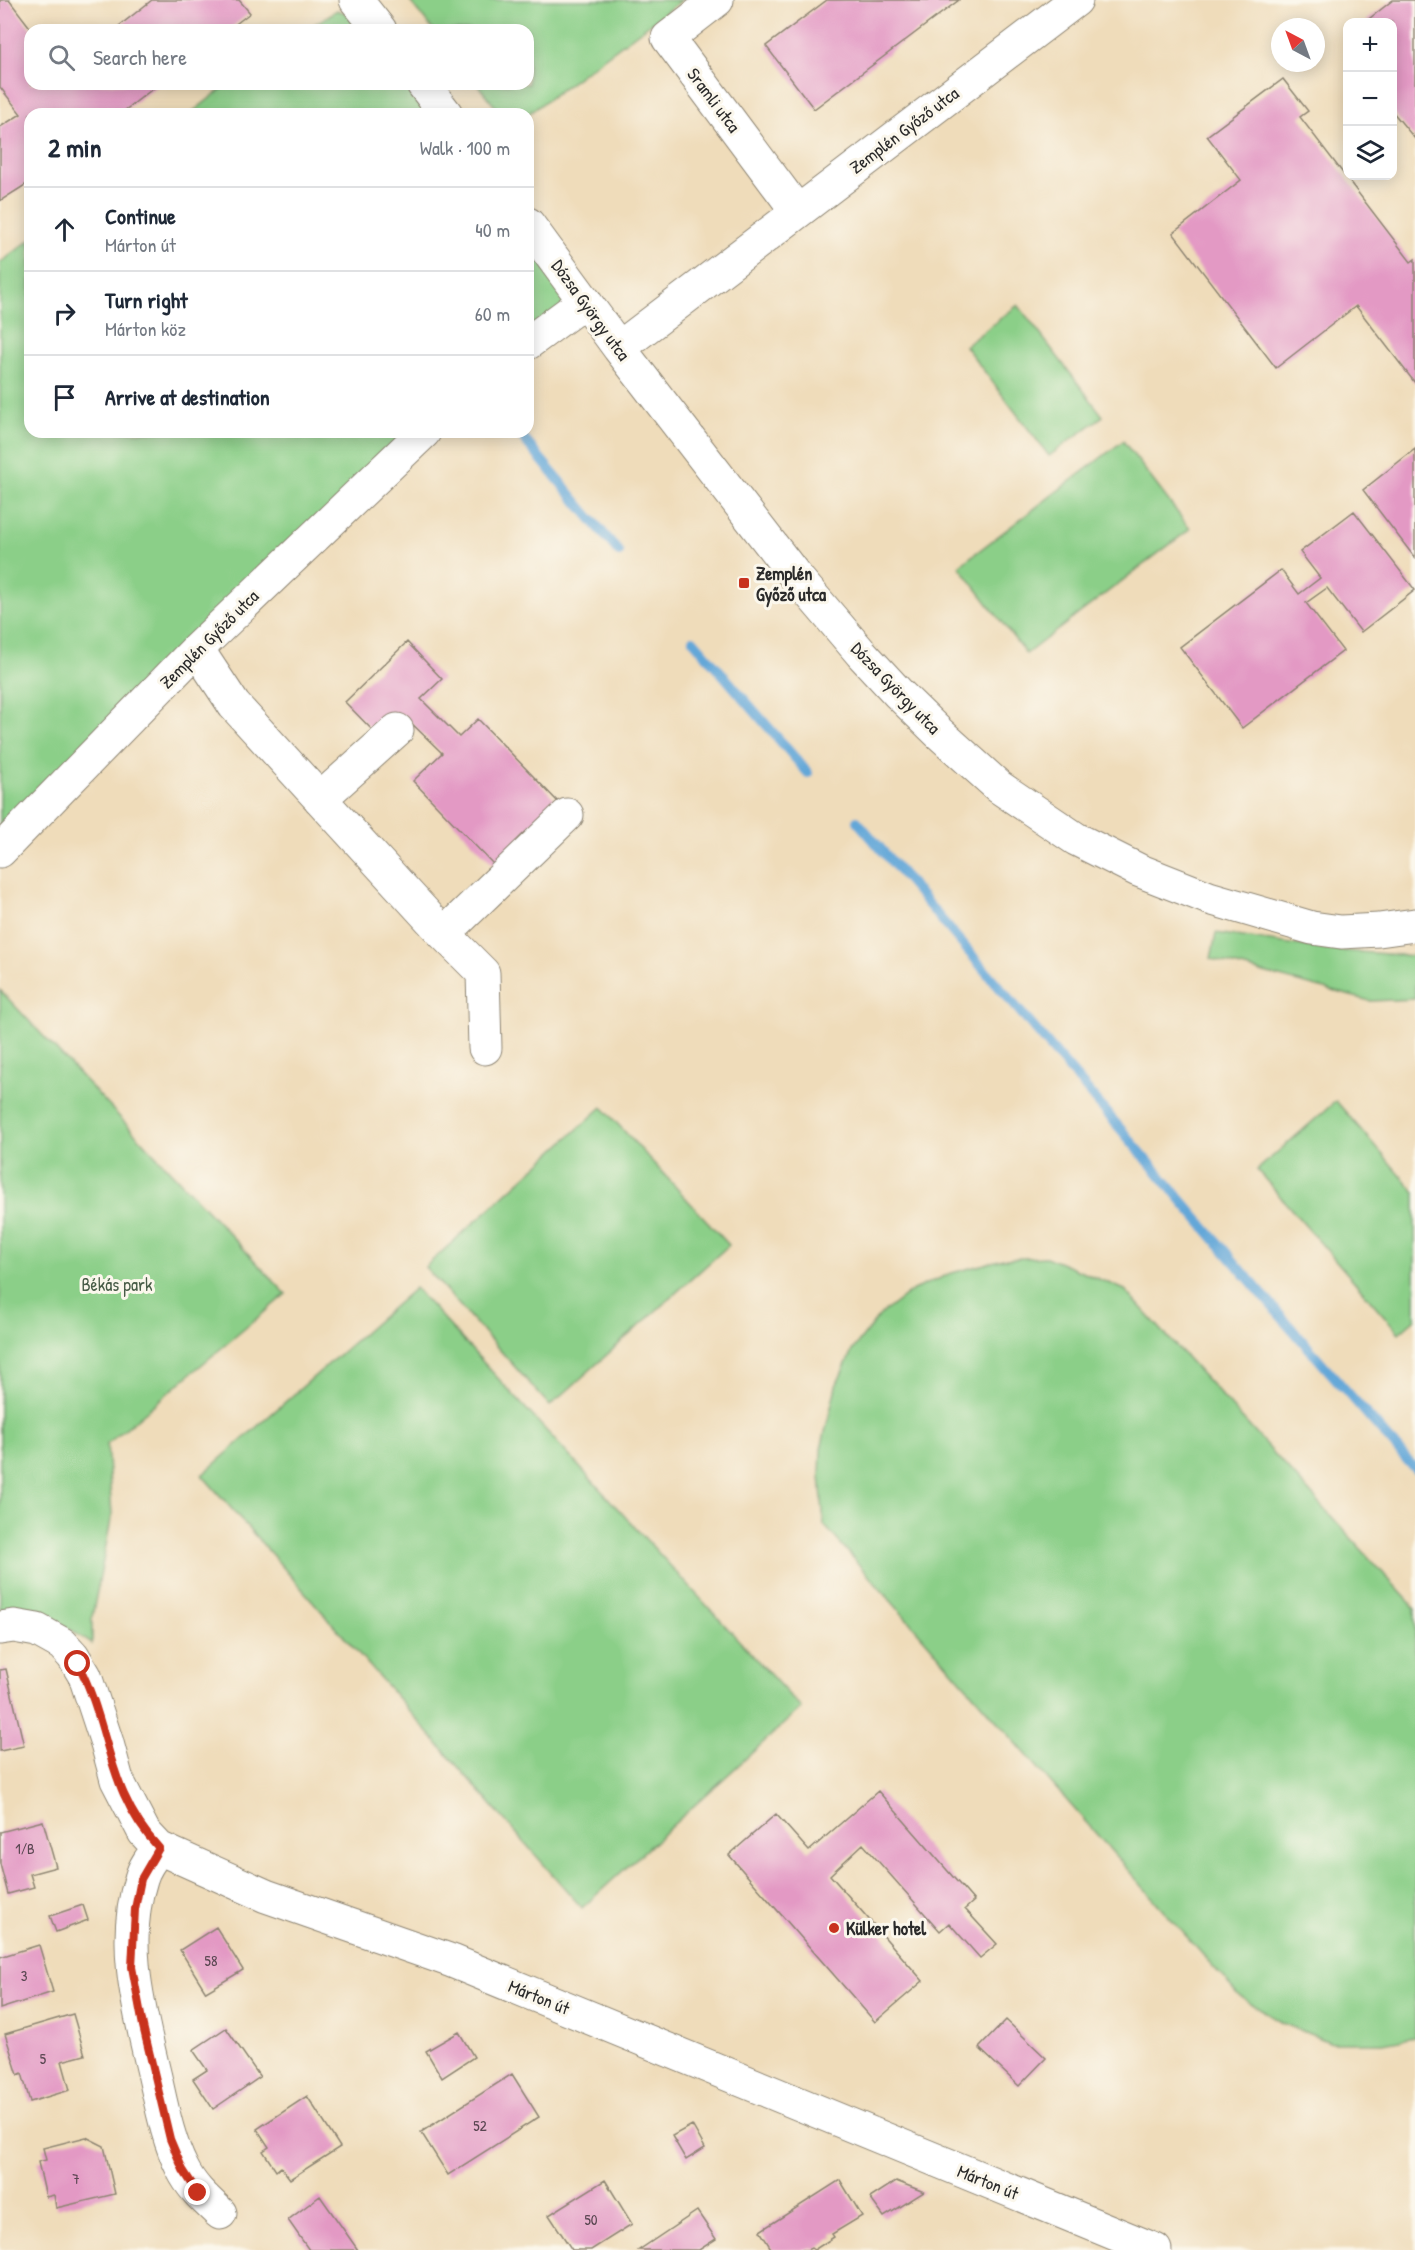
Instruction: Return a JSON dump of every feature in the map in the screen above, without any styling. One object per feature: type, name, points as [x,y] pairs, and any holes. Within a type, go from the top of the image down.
[{"type":"street","points":[[356,0],[375,24]]},
{"type":"street","name":"Sramli utca","points":[[717,0],[668,38],[797,211]]},
{"type":"street","name":"Zemplén Győző utca","points":[[619,348],[1076,0]]},
{"type":"street","points":[[428,90],[441,108]]},
{"type":"street","name":"Dózsa György utca","points":[[534,233],[619,348],[797,578],[861,653],[938,732],[999,788],[1076,839],[1138,870],[1209,898],[1260,914],[1341,932],[1415,925]]},
{"type":"street","points":[[534,339],[585,301]]},
{"type":"street","name":"Zemplén Győző utca","points":[[0,851],[197,649],[418,438]]},
{"type":"street","points":[[197,649],[234,705],[444,934],[483,973],[485,1048]]},
{"type":"street","points":[[320,799],[397,730]]},
{"type":"street","points":[[444,934],[567,815]]},
{"type":"street","name":"Márton út","points":[[0,1628],[14,1626],[37,1630],[62,1644],[78,1664],[85,1677],[117,1780],[144,1832],[159,1848],[266,1896],[452,1961],[1155,2250]]},
{"type":"street","points":[[159,1848],[141,1879],[135,1909],[132,1967],[143,2026],[170,2139],[183,2170],[198,2193],[220,2213]]},
{"type":"green space","points":[[409,0],[682,0],[534,110],[496,108],[482,90],[534,90],[534,24],[428,24]]},
{"type":"green space","points":[[337,10],[375,24],[315,24]]},
{"type":"green space","points":[[220,90],[426,90],[440,108],[198,108]]},
{"type":"green space","points":[[534,235],[583,300],[534,337]]},
{"type":"green space","points":[[24,245],[24,438],[416,438],[0,850],[0,263]]},
{"type":"green space","points":[[1018,305],[1103,416],[1049,456],[965,346]]},
{"type":"green space","points":[[1123,441],[1190,529],[1026,654],[959,566]]},
{"type":"green space","points":[[1216,933],[1332,950],[1415,956],[1415,999],[1370,1001],[1211,959]]},
{"type":"green space","name":"Békás park","points":[[0,990],[286,1294],[107,1444],[112,1515],[92,1617],[92,1644],[40,1609],[0,1609]]},
{"type":"green space","points":[[1336,1101],[1415,1192],[1415,1319],[1399,1333],[1257,1170]]},
{"type":"green space","points":[[602,1107],[729,1245],[550,1406],[425,1267]]},
{"type":"green space","points":[[1046,1257],[1125,1290],[1415,1608],[1415,2037],[1383,2043],[1332,2043],[1282,2023],[1240,1997],[824,1525],[820,1475],[821,1449],[836,1386],[852,1351],[879,1316],[913,1290],[952,1273],[1003,1259]]},
{"type":"green space","points":[[415,1288],[801,1708],[582,1908],[202,1475]]},
{"type":"building","points":[[0,0],[9,0],[27,24],[24,24],[24,90],[151,90],[128,108],[24,108],[24,186],[0,201],[0,127],[21,114],[0,87]]},
{"type":"building","points":[[152,0],[239,0],[250,13],[236,24],[122,24]]},
{"type":"building","points":[[827,0],[959,0],[814,109],[766,46]]},
{"type":"building","points":[[1393,0],[1415,0],[1415,139],[1397,117],[1397,18],[1370,18]]},
{"type":"building","points":[[1283,79],[1308,111],[1300,117],[1343,173],[1343,180],[1348,180],[1411,262],[1415,259],[1415,383],[1356,306],[1276,368],[1173,233],[1241,180],[1207,136]]},
{"type":"building","points":[[1415,449],[1415,558],[1363,490]]},
{"type":"building","points":[[1354,511],[1415,590],[1361,632],[1327,588],[1306,603],[1343,651],[1242,728],[1180,647],[1281,570],[1299,594],[1320,578],[1300,552]]},
{"type":"building","points":[[407,642],[442,679],[421,699],[459,737],[478,719],[559,803],[494,865],[413,781],[442,753],[404,716],[380,738],[345,702]]},
{"type":"building","points":[[6,1669],[24,1746],[0,1751],[0,1670]]},
{"type":"building","name":"Külker hotel","points":[[878,1791],[974,1901],[965,1909],[997,1944],[980,1958],[949,1923],[940,1931],[863,1844],[830,1875],[923,1981],[875,2022],[729,1855],[776,1814],[809,1851]]},
{"type":"building","points":[[43,1821],[56,1867],[30,1874],[34,1887],[8,1894],[0,1864],[0,1832]]},
{"type":"building","points":[[83,1905],[88,1920],[56,1932],[50,1916]]},
{"type":"building","points":[[216,1927],[243,1970],[206,1992],[180,1950]]},
{"type":"building","points":[[39,1945],[53,1992],[0,2009],[0,1957]]},
{"type":"building","points":[[73,2014],[85,2055],[62,2061],[70,2090],[30,2102],[22,2073],[18,2075],[5,2034]]},
{"type":"building","points":[[1006,2020],[1046,2058],[1019,2086],[979,2048]]},
{"type":"building","points":[[226,2028],[260,2077],[213,2109],[193,2079],[207,2070],[193,2050]]},
{"type":"building","points":[[459,2032],[474,2057],[442,2078],[426,2051]]},
{"type":"building","points":[[512,2074],[539,2117],[448,2175],[421,2132]]},
{"type":"building","points":[[307,2096],[340,2147],[290,2179],[281,2167],[276,2171],[263,2151],[269,2147],[257,2129]]},
{"type":"building","points":[[692,2125],[705,2148],[686,2160],[672,2136]]},
{"type":"building","points":[[86,2137],[104,2146],[115,2194],[56,2208],[54,2195],[46,2197],[38,2162],[46,2160],[43,2148]]},
{"type":"building","points":[[605,2180],[632,2224],[591,2250],[572,2250],[549,2215]]},
{"type":"building","points":[[840,2180],[862,2216],[832,2234],[834,2237],[814,2250],[811,2248],[772,2250],[760,2231]]},
{"type":"building","points":[[896,2181],[924,2192],[884,2217],[870,2198]]},
{"type":"building","points":[[320,2196],[358,2250],[309,2250],[288,2220]]},
{"type":"building","points":[[697,2211],[716,2239],[699,2250],[639,2250]]},
{"type":"waterway","points":[[523,438],[619,552]]},
{"type":"waterway","points":[[693,640],[808,773]]},
{"type":"waterway","points":[[857,821],[1278,1313],[1415,1469]]},
{"type":"place","name":"Zemplén Győző utca","points":[[744,583]]},
{"type":"place","name":"Külker hotel","points":[[834,1928]]},
{"type":"route","points":[[78,1664],[85,1677],[117,1780],[130,1809],[144,1832],[159,1848],[147,1864],[141,1879],[132,1936],[132,1967],[143,2026],[170,2139],[183,2170],[198,2193]]}]
